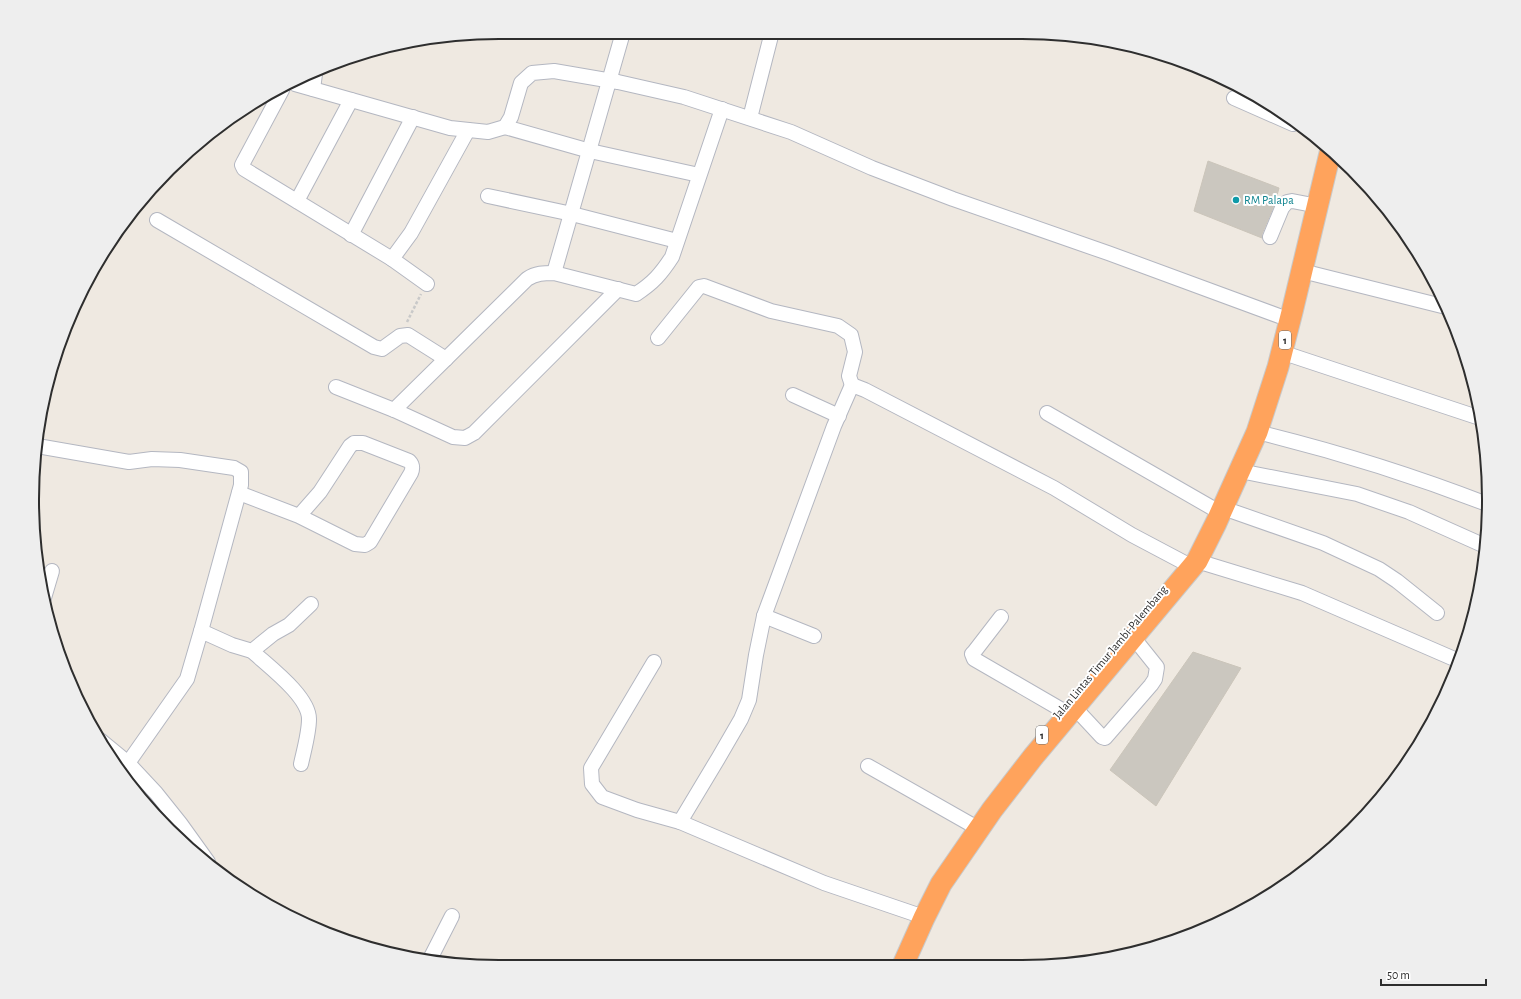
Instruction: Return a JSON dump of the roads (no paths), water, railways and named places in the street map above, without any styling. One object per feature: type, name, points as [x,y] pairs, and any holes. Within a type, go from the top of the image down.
[{"type":"highway","name":"Jalan Lintas Timur Jambi-Palembang","points":[[905,960],[941,884],[992,810],[1068,709],[1133,637],[1190,562],[1220,515],[1257,432],[1290,320],[1329,157]]},
{"type":"highway","name":"Jalan Lintas Timur Jambi-Palembang","points":[[896,960],[915,914],[932,882],[954,849],[972,825],[1190,562]]},
{"type":"street","points":[[554,273],[621,39]]},
{"type":"street","points":[[750,118],[770,39]]},
{"type":"street","points":[[505,126],[511,117],[521,83],[532,73],[554,71],[684,97],[791,132],[872,168],[953,199],[1115,255],[1290,320]]},
{"type":"street","points":[[313,89],[314,78]]},
{"type":"street","points":[[298,85],[450,128],[488,132],[505,126],[590,151],[699,176]]},
{"type":"street","points":[[279,95],[244,161],[244,169],[392,259],[427,284]]},
{"type":"street","points":[[1234,98],[1277,117]]},
{"type":"street","points":[[297,201],[351,100]]},
{"type":"street","points":[[394,410],[527,279],[534,275],[554,273],[636,294],[661,274],[672,257],[722,109]]},
{"type":"street","points":[[351,235],[413,118]]},
{"type":"street","points":[[392,259],[411,233],[468,130]]},
{"type":"street","points":[[488,196],[572,214],[677,241]]},
{"type":"street","points":[[1270,237],[1282,208],[1287,202],[1292,201],[1318,206]]},
{"type":"street","points":[[157,220],[374,347],[382,349],[404,335],[412,337],[446,359]]},
{"type":"street","points":[[1302,271],[1439,305]]},
{"type":"street","points":[[658,338],[699,288],[704,286],[771,311],[838,326],[851,335],[855,352],[849,376],[852,385],[764,616],[749,700],[741,719],[720,757],[680,822]]},
{"type":"street","points":[[336,387],[394,410],[453,437],[465,438],[474,433],[618,289]]},
{"type":"street","points":[[1281,352],[1474,416]]},
{"type":"street","points":[[852,385],[865,390],[1054,488],[1132,535],[1190,562],[1302,593],[1454,659]]},
{"type":"street","points":[[793,395],[839,416]]},
{"type":"street","points":[[1047,413],[1220,515],[1323,543],[1379,569],[1437,613]]},
{"type":"street","points":[[1257,432],[1320,448],[1377,465],[1482,502]]},
{"type":"street","points":[[238,494],[299,516],[355,544],[366,545],[370,542],[411,473],[413,468],[412,464],[409,461],[363,443],[354,443],[350,446],[320,492],[299,516]]},
{"type":"street","points":[[43,447],[129,462],[152,459],[180,460],[234,468],[241,472],[241,485],[187,679],[128,763]]},
{"type":"street","points":[[1240,471],[1356,494],[1409,512],[1480,543]]},
{"type":"street","points":[[48,586],[52,571]]},
{"type":"street","points":[[252,651],[273,634],[289,624],[311,604]]},
{"type":"street","points":[[764,616],[814,636]]},
{"type":"street","points":[[1001,617],[972,654],[974,659],[1068,709],[1102,737],[1106,738],[1151,686],[1157,672],[1157,667],[1133,637]]},
{"type":"street","points":[[201,631],[232,645],[252,651],[299,695],[305,704],[309,718],[301,764]]},
{"type":"street","points":[[654,662],[591,768],[592,784],[602,797],[637,810],[680,822],[824,883],[915,914]]},
{"type":"street","points":[[116,753],[128,763],[156,793],[180,822],[198,848]]},
{"type":"street","points":[[868,766],[972,825]]},
{"type":"street","points":[[432,955],[452,916]]},
{"type":"place","name":"RM Palapa","points":[[1236,200]]}]
